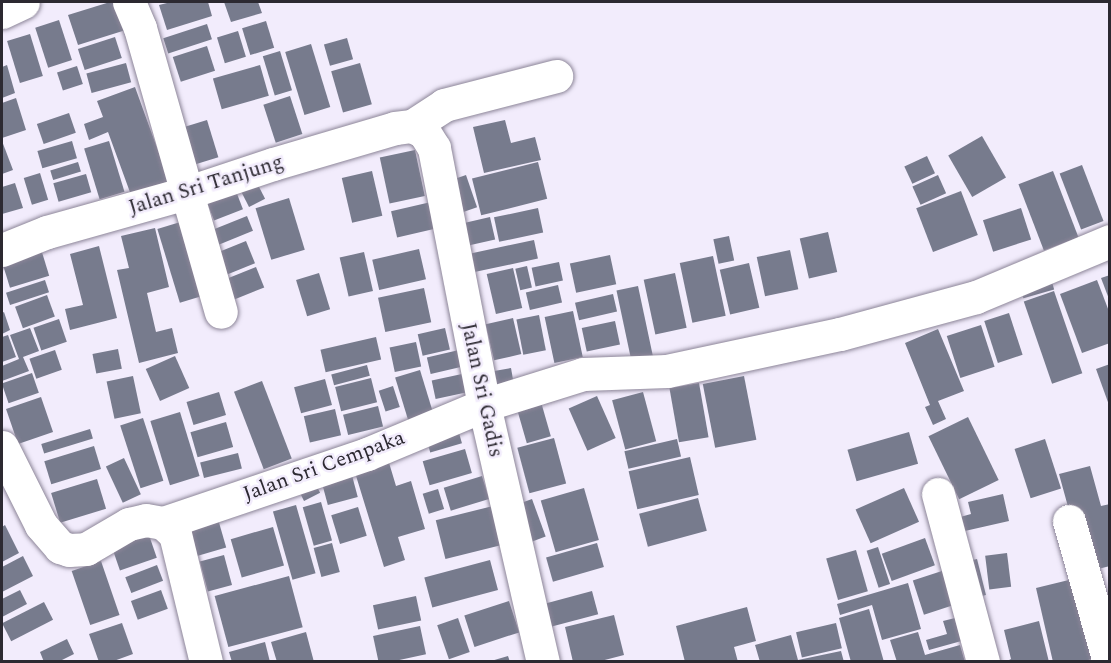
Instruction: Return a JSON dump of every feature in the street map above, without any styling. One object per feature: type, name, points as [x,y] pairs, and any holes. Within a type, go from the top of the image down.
[{"type":"street","points":[[2,12],[22,2]]},
{"type":"street","points":[[129,2],[140,28],[222,312]]},
{"type":"street","points":[[412,126],[444,105],[555,76]]},
{"type":"street","name":"Jalan Sri Tanjung","points":[[2,250],[48,232],[186,193],[273,164],[395,128],[412,126]]},
{"type":"street","name":"Jalan Sri Gadis","points":[[412,126],[424,132],[434,148],[484,405],[543,662]]},
{"type":"street","name":"Jalan Sri Cempaka","points":[[2,447],[41,525],[60,547],[69,550],[86,549],[129,524],[146,520],[163,523],[367,454],[484,405],[582,374],[667,371],[840,334],[976,297],[1110,241]]},
{"type":"street","points":[[938,494],[983,662]]},
{"type":"street","points":[[1069,520],[1109,662]]},
{"type":"street","points":[[163,523],[175,534],[181,551],[206,662]]},
{"type":"building","points":[[110,2],[121,2],[129,29],[78,45],[68,15]]},
{"type":"building","points":[[171,2],[208,2],[212,16],[167,30],[159,5]]},
{"type":"building","points":[[224,2],[258,2],[262,13],[231,22]]},
{"type":"building","points":[[59,20],[72,60],[48,68],[35,28]]},
{"type":"building","points":[[266,21],[274,48],[250,55],[242,28]]},
{"type":"building","points":[[207,24],[212,39],[168,53],[163,38]]},
{"type":"building","points":[[238,31],[246,57],[225,63],[217,37]]},
{"type":"building","points":[[30,34],[43,76],[20,83],[7,41]]},
{"type":"building","points":[[115,37],[122,58],[85,70],[78,49]]},
{"type":"building","points":[[347,38],[353,59],[330,66],[324,45]]},
{"type":"building","points":[[311,44],[330,107],[304,115],[285,52]]},
{"type":"building","points":[[207,46],[215,71],[181,82],[173,57]]},
{"type":"building","points":[[280,51],[292,90],[275,95],[263,56]]},
{"type":"building","points":[[126,63],[131,82],[92,93],[86,74]]},
{"type":"building","points":[[360,63],[372,104],[343,113],[331,71]]},
{"type":"building","points":[[7,65],[15,93],[2,98],[2,67]]},
{"type":"building","points":[[260,65],[269,96],[222,109],[213,79]]},
{"type":"building","points":[[77,66],[83,84],[63,91],[57,72]]},
{"type":"building","points":[[135,87],[169,181],[131,195],[108,132],[89,140],[84,124],[103,117],[97,101]]},
{"type":"building","points":[[290,96],[302,134],[276,143],[263,105]]},
{"type":"building","points":[[16,98],[26,130],[2,138],[2,103]]},
{"type":"building","points":[[69,113],[76,133],[44,144],[37,124]]},
{"type":"building","points":[[207,120],[218,157],[186,167],[174,130]]},
{"type":"building","points":[[505,120],[511,143],[535,137],[541,160],[484,173],[473,127]]},
{"type":"building","points":[[982,136],[1006,178],[972,197],[948,156]]},
{"type":"building","points":[[2,141],[13,170],[2,174]]},
{"type":"building","points":[[72,141],[77,158],[42,168],[37,151]]},
{"type":"building","points":[[109,141],[124,192],[100,199],[84,149]]},
{"type":"building","points":[[415,150],[425,196],[390,203],[380,157]]},
{"type":"building","points":[[927,156],[935,173],[912,184],[904,167]]},
{"type":"building","points":[[78,162],[81,172],[53,180],[50,170]]},
{"type":"building","points":[[538,162],[547,199],[481,215],[472,178]]},
{"type":"building","points":[[1082,165],[1104,221],[1081,230],[1060,174]]},
{"type":"building","points":[[372,171],[382,216],[352,223],[342,178]]},
{"type":"building","points":[[1053,171],[1078,237],[1044,251],[1018,184]]},
{"type":"building","points":[[40,173],[48,200],[32,205],[24,178]]},
{"type":"building","points":[[86,174],[91,192],[59,202],[53,183]]},
{"type":"building","points":[[466,175],[477,207],[455,215],[444,182]]},
{"type":"building","points":[[938,175],[946,193],[921,205],[912,186]]},
{"type":"building","points":[[256,181],[265,199],[249,207],[240,189]]},
{"type":"building","points":[[15,183],[23,208],[2,214],[2,187]]},
{"type":"building","points":[[234,186],[243,209],[214,220],[205,197]]},
{"type":"building","points":[[961,191],[978,235],[933,252],[916,208]]},
{"type":"building","points":[[289,198],[305,250],[271,260],[256,208]]},
{"type":"building","points":[[431,202],[437,228],[397,238],[391,211]]},
{"type":"building","points":[[538,208],[543,232],[499,242],[494,217]]},
{"type":"building","points":[[1021,208],[1031,239],[993,252],[983,220]]},
{"type":"building","points":[[247,216],[253,231],[219,245],[213,230]]},
{"type":"building","points":[[490,217],[495,239],[464,247],[459,224]]},
{"type":"building","points":[[187,220],[210,294],[180,303],[157,229]]},
{"type":"building","points":[[155,228],[169,287],[147,293],[156,332],[172,328],[178,353],[139,363],[117,270],[129,268],[121,236]]},
{"type":"building","points":[[828,232],[837,272],[809,278],[800,239]]},
{"type":"building","points":[[729,236],[734,260],[719,264],[713,239]]},
{"type":"building","points":[[534,240],[538,259],[473,272],[469,254]]},
{"type":"building","points":[[246,241],[255,263],[222,277],[213,254]]},
{"type":"building","points":[[99,246],[117,318],[70,330],[65,309],[83,305],[70,254]]},
{"type":"building","points":[[41,249],[49,276],[10,288],[2,261]]},
{"type":"building","points":[[419,249],[426,279],[379,290],[372,260]]},
{"type":"building","points":[[790,250],[798,289],[765,296],[757,257]]},
{"type":"building","points":[[364,252],[373,291],[349,297],[340,258]]},
{"type":"building","points":[[610,255],[616,284],[576,293],[570,264]]},
{"type":"building","points":[[713,256],[726,316],[692,323],[680,263]]},
{"type":"building","points":[[559,262],[563,281],[536,286],[532,268]]},
{"type":"building","points":[[749,263],[759,308],[730,315],[720,270]]},
{"type":"building","points":[[527,266],[532,287],[520,290],[515,269]]},
{"type":"building","points":[[256,267],[264,287],[228,302],[220,282]]},
{"type":"building","points":[[513,268],[522,308],[496,314],[487,274]]},
{"type":"building","points":[[319,273],[330,309],[307,316],[296,280]]},
{"type":"building","points":[[675,273],[687,328],[655,334],[644,280]]},
{"type":"building","points":[[1050,275],[1054,289],[1023,298],[1019,284]]},
{"type":"building","points":[[1110,275],[1110,299],[1109,299],[1101,278]]},
{"type":"building","points":[[45,280],[49,292],[10,305],[6,293]]},
{"type":"building","points":[[1097,280],[1110,314],[1110,343],[1082,353],[1060,294]]},
{"type":"building","points":[[558,285],[562,303],[530,310],[526,292]]},
{"type":"building","points":[[638,286],[654,360],[632,365],[616,291]]},
{"type":"building","points":[[424,288],[431,322],[385,332],[378,298]]},
{"type":"building","points":[[1054,291],[1082,373],[1052,384],[1024,301]]},
{"type":"building","points":[[613,294],[617,312],[579,320],[575,303]]},
{"type":"building","points":[[47,295],[55,317],[23,328],[15,307]]},
{"type":"building","points":[[573,311],[583,357],[554,363],[545,317]]},
{"type":"building","points":[[4,312],[10,330],[2,334],[2,313]]},
{"type":"building","points":[[1009,313],[1023,355],[998,363],[984,321]]},
{"type":"building","points":[[539,315],[546,350],[523,355],[516,319]]},
{"type":"building","points":[[513,318],[521,354],[494,360],[486,324]]},
{"type":"building","points":[[59,319],[67,342],[41,350],[33,328]]},
{"type":"building","points":[[615,321],[620,344],[587,352],[582,328]]},
{"type":"building","points":[[981,325],[995,367],[960,378],[947,336]]},
{"type":"building","points":[[30,328],[39,351],[23,357],[29,371],[2,381],[2,366],[19,359],[10,335]]},
{"type":"building","points":[[445,328],[450,349],[423,356],[418,334]]},
{"type":"building","points":[[938,329],[964,391],[938,401],[946,419],[933,425],[925,407],[930,405],[905,343]]},
{"type":"building","points":[[8,335],[16,357],[2,362],[2,337]]},
{"type":"building","points":[[376,337],[381,359],[326,372],[320,350]]},
{"type":"building","points":[[416,342],[421,366],[395,372],[390,348]]},
{"type":"building","points":[[118,349],[122,369],[96,374],[92,354]]},
{"type":"building","points":[[55,350],[62,370],[36,379],[29,359]]},
{"type":"building","points":[[459,350],[463,367],[431,374],[427,357]]},
{"type":"building","points":[[175,356],[189,388],[160,401],[146,369]]},
{"type":"building","points":[[1110,364],[1110,405],[1109,405],[1096,369]]},
{"type":"building","points":[[367,365],[370,376],[334,385],[331,375]]},
{"type":"building","points":[[511,368],[514,385],[484,390],[481,373]]},
{"type":"building","points":[[420,370],[435,420],[410,427],[395,378]]},
{"type":"building","points":[[32,373],[39,393],[9,403],[2,383]]},
{"type":"building","points":[[462,374],[466,393],[436,399],[432,380]]},
{"type":"building","points":[[133,376],[141,413],[114,419],[107,382]]},
{"type":"building","points":[[744,376],[756,440],[715,448],[703,384]]},
{"type":"building","points":[[371,378],[377,402],[341,411],[335,387]]},
{"type":"building","points":[[325,379],[332,405],[301,413],[294,387]]},
{"type":"building","points":[[262,381],[292,458],[264,469],[234,392]]},
{"type":"building","points":[[699,383],[709,437],[679,442],[669,388]]},
{"type":"building","points":[[393,386],[400,407],[386,412],[379,391]]},
{"type":"building","points":[[219,392],[226,415],[194,425],[186,402]]},
{"type":"building","points":[[643,392],[656,441],[625,450],[612,400]]},
{"type":"building","points":[[539,395],[551,436],[527,443],[515,402]]},
{"type":"building","points":[[597,396],[616,438],[587,451],[569,409]]},
{"type":"building","points":[[41,397],[53,432],[18,444],[6,409]]},
{"type":"building","points":[[378,406],[383,426],[348,435],[343,415]]},
{"type":"building","points":[[335,409],[341,435],[310,443],[304,416]]},
{"type":"building","points":[[180,412],[200,476],[170,485],[150,421]]},
{"type":"building","points":[[968,417],[999,480],[959,499],[928,436]]},
{"type":"building","points":[[143,418],[163,481],[141,488],[120,425]]},
{"type":"building","points":[[226,422],[233,447],[198,457],[190,432]]},
{"type":"building","points":[[457,426],[462,443],[430,452],[425,435]]},
{"type":"building","points":[[90,429],[93,439],[44,453],[41,444]]},
{"type":"building","points":[[909,432],[918,464],[857,481],[847,450]]},
{"type":"building","points":[[554,438],[566,483],[529,493],[517,448]]},
{"type":"building","points":[[677,439],[681,457],[628,469],[624,451]]},
{"type":"building","points":[[1045,439],[1061,488],[1031,498],[1015,449]]},
{"type":"building","points":[[94,446],[101,469],[51,484],[44,461]]},
{"type":"building","points":[[465,449],[472,473],[430,485],[423,461]]},
{"type":"building","points":[[238,453],[242,469],[204,478],[200,462]]},
{"type":"building","points":[[387,456],[396,486],[411,481],[425,529],[398,537],[405,560],[384,567],[353,466]]},
{"type":"building","points":[[690,457],[699,495],[637,509],[629,471]]},
{"type":"building","points":[[124,458],[141,494],[123,503],[106,466]]},
{"type":"building","points":[[1090,466],[1101,506],[1110,504],[1110,566],[1086,572],[1059,474]]},
{"type":"building","points":[[350,468],[358,497],[328,505],[320,476]]},
{"type":"building","points":[[311,475],[320,493],[304,501],[295,483]]},
{"type":"building","points":[[482,476],[489,499],[451,511],[444,488]]},
{"type":"building","points":[[97,479],[106,509],[60,523],[51,493]]},
{"type":"building","points":[[584,488],[599,540],[556,552],[541,500]]},
{"type":"building","points":[[904,488],[919,522],[871,543],[856,510]]},
{"type":"building","points":[[438,489],[444,509],[429,514],[423,494]]},
{"type":"building","points":[[1003,494],[1009,521],[956,533],[953,519],[971,514],[968,502]]},
{"type":"building","points":[[698,498],[707,531],[648,547],[639,514]]},
{"type":"building","points":[[532,499],[546,537],[522,545],[509,508]]},
{"type":"building","points":[[321,502],[332,540],[314,546],[303,507]]},
{"type":"building","points":[[296,505],[316,573],[292,580],[273,512]]},
{"type":"building","points":[[493,506],[503,545],[445,559],[436,520]]},
{"type":"building","points":[[358,507],[367,536],[340,544],[331,515]]},
{"type":"building","points":[[216,512],[226,548],[195,556],[185,521]]},
{"type":"building","points":[[5,525],[19,553],[2,562],[2,527]]},
{"type":"building","points":[[273,527],[284,565],[242,578],[231,539]]},
{"type":"building","points":[[149,535],[157,558],[120,570],[112,548]]},
{"type":"building","points":[[925,538],[935,565],[892,581],[882,554]]},
{"type":"building","points":[[332,543],[340,572],[321,577],[314,548]]},
{"type":"building","points":[[597,543],[604,567],[553,582],[546,558]]},
{"type":"building","points":[[878,547],[890,584],[879,588],[867,551]]},
{"type":"building","points":[[856,550],[868,591],[838,600],[826,559]]},
{"type":"building","points":[[1007,553],[1011,587],[989,589],[985,556]]},
{"type":"building","points":[[224,555],[232,585],[208,591],[200,561]]},
{"type":"building","points":[[23,556],[33,576],[2,592],[2,567]]},
{"type":"building","points":[[977,559],[986,595],[970,599],[961,563]]},
{"type":"building","points":[[490,560],[498,590],[432,608],[424,578]]},
{"type":"building","points":[[101,561],[120,615],[90,625],[72,571]]},
{"type":"building","points":[[157,565],[163,581],[131,593],[125,577]]},
{"type":"building","points":[[948,569],[959,603],[924,615],[913,580]]},
{"type":"building","points":[[289,576],[303,627],[228,647],[215,596]]},
{"type":"building","points":[[1077,578],[1096,658],[1081,662],[1053,662],[1036,588]]},
{"type":"building","points":[[908,583],[921,629],[882,640],[872,605],[840,615],[837,604]]},
{"type":"building","points":[[20,590],[27,604],[2,617],[2,599]]},
{"type":"building","points":[[161,590],[168,609],[138,620],[131,601]]},
{"type":"building","points":[[592,591],[598,614],[551,627],[545,604]]},
{"type":"building","points":[[416,596],[421,620],[378,630],[373,605]]},
{"type":"building","points":[[509,601],[519,632],[474,647],[464,616]]},
{"type":"building","points":[[44,602],[53,620],[11,641],[2,623]]},
{"type":"building","points":[[747,607],[756,641],[734,647],[738,662],[685,662],[676,626]]},
{"type":"building","points":[[869,609],[884,662],[851,662],[839,618]]},
{"type":"building","points":[[614,615],[624,655],[597,662],[573,662],[565,627]]},
{"type":"building","points":[[959,617],[965,640],[929,650],[926,640],[947,634],[943,621]]},
{"type":"building","points":[[458,618],[470,652],[449,659],[437,625]]},
{"type":"building","points":[[1039,621],[1049,662],[1005,662],[1011,659],[1004,630]]},
{"type":"building","points":[[122,623],[133,654],[111,662],[99,662],[89,634]]},
{"type":"building","points":[[836,623],[842,648],[802,658],[796,632]]},
{"type":"building","points":[[420,626],[426,654],[390,662],[379,662],[373,636]]},
{"type":"building","points":[[306,632],[314,662],[277,662],[271,642]]},
{"type":"building","points":[[918,632],[925,655],[960,645],[965,662],[897,662],[890,640]]},
{"type":"building","points":[[791,635],[798,660],[841,651],[844,662],[760,662],[755,645]]},
{"type":"building","points":[[67,639],[74,654],[58,662],[44,662],[40,652]]},
{"type":"building","points":[[265,642],[270,662],[232,662],[229,652]]},
{"type":"building","points":[[508,656],[510,662],[491,662],[491,661]]}]
